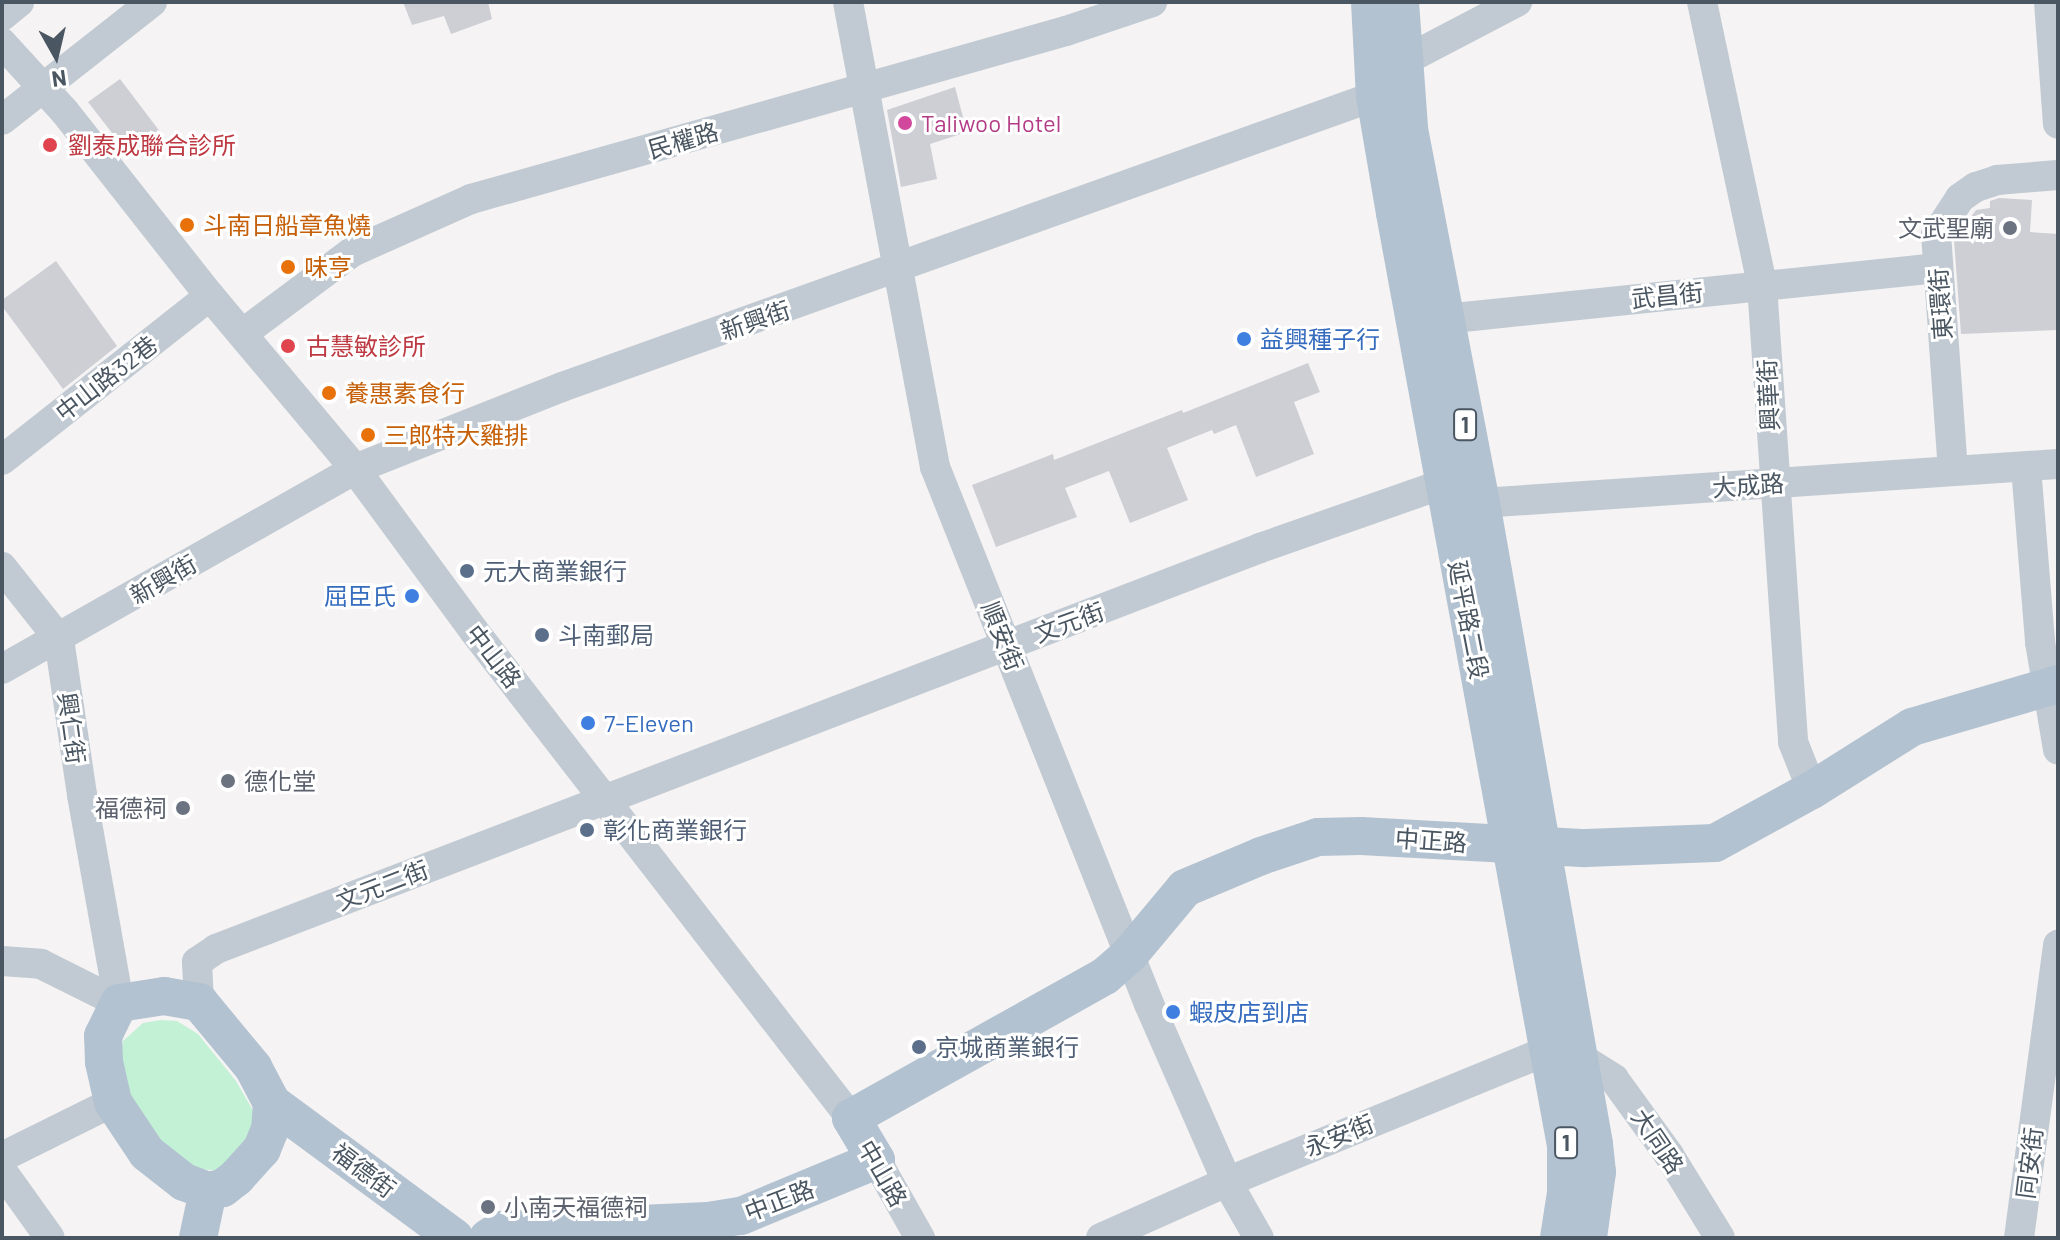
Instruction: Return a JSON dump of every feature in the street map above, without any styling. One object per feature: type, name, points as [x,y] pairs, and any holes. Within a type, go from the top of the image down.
[{"type":"main road","name":"延平路二段","points":[[1370,2],[1375,96],[1443,484],[1527,847],[1565,1054],[1597,1172],[1588,1238]]},
{"type":"main road","name":"延平路二段","points":[[1400,2],[1409,129],[1481,503],[1527,847]]},
{"type":"main road","name":"中正路","points":[[851,1118],[1105,976],[1129,955],[1185,888],[1261,856],[1318,837],[1361,836],[1527,847],[1673,848],[1715,843],[1812,790],[1912,727],[2052,686]]},
{"type":"main road","points":[[199,1002],[164,996],[119,1003],[103,1036],[104,1062],[113,1102],[147,1153],[184,1182],[208,1191],[223,1188],[262,1149],[270,1129],[272,1103]]},
{"type":"main road","name":"福德街","points":[[199,1002],[253,1067],[272,1103],[455,1238]]},
{"type":"main road","name":"延平路二段","points":[[1559,1238],[1566,1193],[1565,1054]]},
{"type":"main road","name":"中山路","points":[[851,1118],[876,1160]]},
{"type":"main road","name":"中正路","points":[[488,1238],[500,1230],[708,1221],[741,1216],[876,1160]]},
{"type":"main road","points":[[198,1238],[208,1191]]},
{"type":"street","points":[[2,16],[19,2]]},
{"type":"street","points":[[2,120],[152,2]]},
{"type":"street","name":"順安街","points":[[848,2],[935,467],[1129,955],[1227,1182],[1259,1238]]},
{"type":"street","name":"民權路","points":[[242,334],[352,252],[471,199],[1066,31],[1152,2]]},
{"type":"street","points":[[1375,96],[1402,62],[1517,2]]},
{"type":"street","name":"興華街","points":[[1702,2],[1762,285],[1793,742],[1812,790]]},
{"type":"street","points":[[2049,2],[2058,124]]},
{"type":"street","name":"中山路","points":[[2,43],[355,469],[474,631],[851,1118]]},
{"type":"street","name":"新興街","points":[[2,669],[355,469],[562,387],[896,270],[1375,96]]},
{"type":"street","name":"東環街","points":[[1953,471],[1936,235],[1960,198],[1976,187],[1997,180],[2058,175]]},
{"type":"street","name":"武昌街","points":[[1444,319],[1937,268]]},
{"type":"street","points":[[1408,288],[1444,319]]},
{"type":"street","name":"中山路32巷","points":[[2,460],[210,296]]},
{"type":"street","name":"大成路","points":[[1481,503],[2058,464]]},
{"type":"street","points":[[2026,467],[2034,577],[2052,686],[2058,749]]},
{"type":"street","points":[[1443,484],[1481,503]]},
{"type":"street","name":"文元街","points":[[607,799],[1260,548],[1443,484]]},
{"type":"street","name":"興仁街","points":[[2,567],[59,639],[82,795],[119,1003]]},
{"type":"street","name":"文元二街","points":[[199,1002],[197,962],[216,949],[607,799]]},
{"type":"street","name":"同安街","points":[[2019,1238],[2058,945]]},
{"type":"street","points":[[2,961],[41,964],[119,1003]]},
{"type":"street","name":"永安街","points":[[1101,1238],[1227,1182],[1565,1054]]},
{"type":"street","name":"大同路","points":[[1565,1054],[1614,1079],[1636,1106],[1720,1238]]},
{"type":"street","points":[[2,1157],[113,1102]]},
{"type":"street","name":"中山路","points":[[876,1160],[920,1238]]},
{"type":"street","points":[[2,1171],[50,1238]]},
{"type":"green space","points":[[177,1021],[198,1034],[236,1081],[255,1114],[252,1140],[221,1171],[202,1169],[153,1146],[119,1071],[123,1041],[143,1023]]},
{"type":"building","points":[[403,2],[488,2],[492,19],[451,34],[444,16],[412,25]]},
{"type":"building","points":[[120,79],[161,133],[130,156],[88,102]]},
{"type":"building","points":[[955,87],[967,132],[930,144],[937,179],[901,187],[887,110]]},
{"type":"building","points":[[1999,198],[2032,200],[2030,232],[2058,234],[2058,330],[1961,334],[1954,240],[1976,210],[1990,208],[1990,201]]},
{"type":"building","points":[[56,261],[117,346],[63,389],[2,306],[2,300]]},
{"type":"building","points":[[1308,363],[1320,392],[1294,402],[1314,454],[1256,477],[1236,425],[1214,434],[1212,430],[1167,448],[1188,500],[1130,523],[1109,471],[1065,488],[1077,517],[996,547],[972,485],[1053,454],[1054,460]]},
{"type":"place","name":"Taliwoo Hotel","points":[[905,123]]},
{"type":"place","name":"劉泰成聯合診所","points":[[50,145]]},
{"type":"place","name":"斗南日船章魚燒","points":[[187,225]]},
{"type":"place","name":"文武聖廟","points":[[2010,228]]},
{"type":"place","name":"味亨","points":[[288,267]]},
{"type":"place","name":"益興種子行","points":[[1244,339]]},
{"type":"place","name":"古慧敏診所","points":[[288,346]]},
{"type":"place","name":"養惠素食行","points":[[329,393]]},
{"type":"place","name":"三郎特大雞排","points":[[368,435]]},
{"type":"place","name":"元大商業銀行","points":[[467,571]]},
{"type":"place","name":"屈臣氏","points":[[412,596]]},
{"type":"place","name":"斗南郵局","points":[[542,635]]},
{"type":"place","name":"7-Eleven","points":[[588,723]]},
{"type":"place","name":"德化堂","points":[[228,781]]},
{"type":"place","name":"福德祠","points":[[183,808]]},
{"type":"place","name":"彰化商業銀行","points":[[587,830]]},
{"type":"place","name":"蝦皮店到店","points":[[1173,1012]]},
{"type":"place","name":"京城商業銀行","points":[[919,1047]]},
{"type":"place","name":"小南天福德祠","points":[[488,1207]]}]
